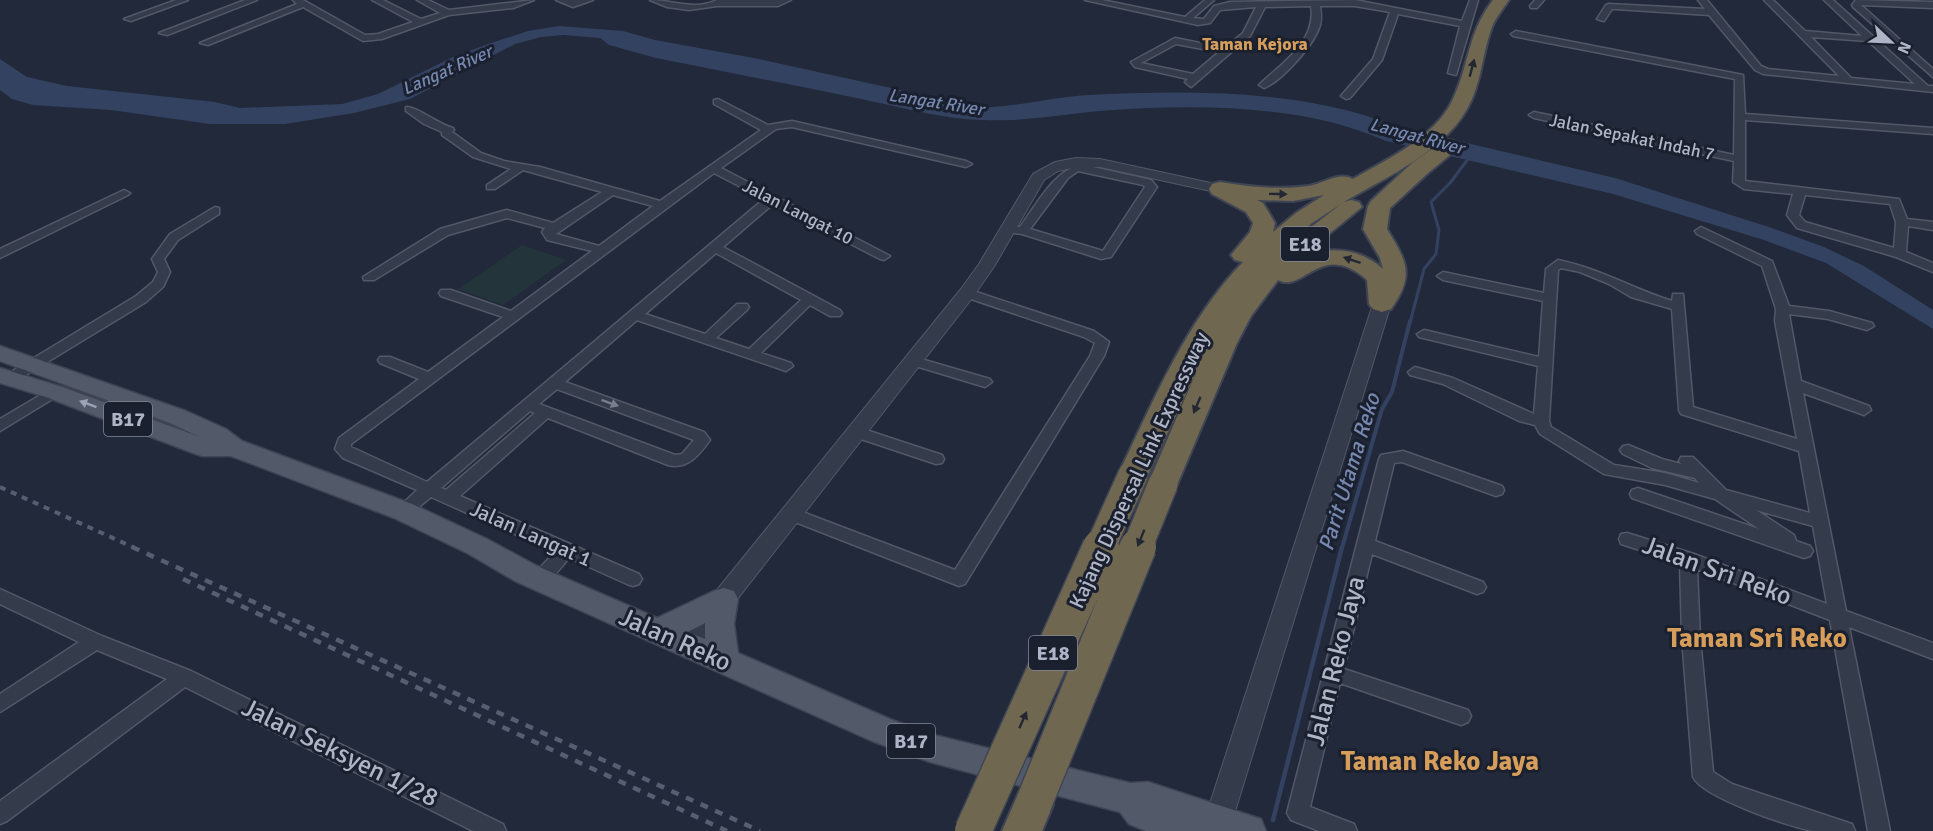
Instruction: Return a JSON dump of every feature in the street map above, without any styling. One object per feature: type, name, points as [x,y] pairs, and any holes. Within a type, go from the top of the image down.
[{"type":"highway","name":"Kajang Dispersal Link Expressway","points":[[1028,822],[1195,345],[1230,290],[1274,242],[1342,193],[1426,140],[1459,109],[1483,28],[1501,0]]},
{"type":"highway","name":"Kajang Dispersal Link Expressway","points":[[973,831],[1148,479],[1245,306],[1276,268],[1364,197],[1420,168],[1449,147],[1467,127],[1478,108],[1497,31],[1531,2]]},
{"type":"highway","points":[[1220,189],[1257,194],[1305,193],[1388,166]]},
{"type":"highway","points":[[1382,304],[1395,282],[1396,270],[1395,261],[1375,229],[1379,206],[1420,168]]},
{"type":"highway","points":[[1220,189],[1255,208],[1264,223],[1261,233],[1236,266],[1230,290]]},
{"type":"highway","points":[[1220,352],[1297,267],[1309,260],[1325,256],[1342,257],[1370,268],[1379,278],[1382,304]]},
{"type":"main road","name":"Jalan Reko","points":[[0,353],[49,370],[202,447],[233,447],[404,511],[538,579],[884,731],[930,748],[1130,799],[1141,813],[1217,828]]},
{"type":"main road","name":"Jalan Reko","points":[[5,377],[49,370]]},
{"type":"main road","points":[[655,631],[681,622],[724,599]]},
{"type":"main road","points":[[724,599],[718,619],[718,633],[725,662]]},
{"type":"street","points":[[128,19],[184,0]]},
{"type":"street","points":[[164,33],[253,0]]},
{"type":"street","points":[[376,0],[421,23]]},
{"type":"street","points":[[422,0],[448,13]]},
{"type":"street","points":[[205,43],[300,2],[363,38],[369,38],[448,13],[513,5],[530,0]]},
{"type":"street","points":[[560,0],[573,4],[589,0]]},
{"type":"street","points":[[654,0],[675,8],[720,2],[778,3],[787,0]]},
{"type":"street","points":[[1089,0],[1186,20],[1207,21],[1220,7],[1355,3],[1465,24]]},
{"type":"street","points":[[1186,20],[1210,0]]},
{"type":"street","points":[[1454,73],[1472,0]]},
{"type":"street","points":[[1702,0],[1758,68],[1775,74],[1930,89]]},
{"type":"street","points":[[1768,0],[1849,81]]},
{"type":"street","points":[[1829,0],[1930,89]]},
{"type":"street","points":[[1933,5],[1867,1],[1858,2],[1856,5],[1933,74]]},
{"type":"street","points":[[1227,51],[1175,41],[1137,64],[1194,81],[1247,34],[1262,4]]},
{"type":"street","points":[[1264,85],[1306,46],[1318,17],[1315,4]]},
{"type":"street","points":[[1918,4],[1933,16]]},
{"type":"street","points":[[1601,19],[1609,7],[1616,6],[1712,12]]},
{"type":"street","points":[[1346,96],[1377,60],[1395,11]]},
{"type":"street","points":[[1516,34],[1740,77],[1741,117],[1737,159],[1739,182],[1744,186],[1895,201],[1902,222],[1900,254]]},
{"type":"street","points":[[1802,34],[1872,39]]},
{"type":"street","points":[[718,102],[767,129]]},
{"type":"street","points":[[410,109],[425,122],[448,131],[477,155],[536,169],[662,205]]},
{"type":"street","name":"Jalan Sepakat Indah 7","points":[[1534,116],[1737,159]]},
{"type":"street","points":[[1741,117],[1933,131]]},
{"type":"street","points":[[385,360],[430,378],[767,129],[782,124],[792,124],[966,164]]},
{"type":"street","points":[[1016,230],[1038,177],[1049,169],[1070,162],[1100,163],[1220,189]]},
{"type":"street","points":[[491,187],[520,167]]},
{"type":"street","name":"Jalan Langat 10","points":[[712,168],[884,256]]},
{"type":"street","points":[[687,645],[1016,230],[1064,176],[1075,168],[1084,168],[1147,182],[1151,187],[1107,254],[1101,255],[1016,230]]},
{"type":"street","points":[[602,250],[552,237],[548,232],[611,191]]},
{"type":"street","points":[[1800,192],[1793,215],[1801,225],[1900,254],[1933,268]]},
{"type":"street","points":[[0,254],[124,193]]},
{"type":"street","points":[[404,511],[772,199]]},
{"type":"street","points":[[0,426],[49,370],[158,284],[164,272],[158,259],[174,237],[215,211]]},
{"type":"street","points":[[369,277],[444,232],[507,214],[554,227]]},
{"type":"street","points":[[1902,222],[1933,226]]},
{"type":"street","points":[[1701,231],[1768,264],[1783,309],[1782,321],[1879,831]]},
{"type":"street","points":[[715,248],[835,313]]},
{"type":"street","points":[[1807,448],[1686,410],[1678,302],[1636,294],[1614,281],[1583,269],[1558,264],[1552,269],[1541,421],[1545,430],[1610,470],[1665,479],[1820,522]]},
{"type":"street","points":[[1443,276],[1550,298]]},
{"type":"street","points":[[446,293],[512,316]]},
{"type":"street","points":[[791,514],[959,579],[1097,356],[1102,342],[1089,334],[967,293]]},
{"type":"street","points":[[751,355],[809,298]]},
{"type":"street","points":[[1217,828],[1382,304]]},
{"type":"street","points":[[706,339],[742,307]]},
{"type":"street","points":[[1783,309],[1829,315],[1867,326]]},
{"type":"street","points":[[635,315],[786,366]]},
{"type":"street","points":[[1424,334],[1545,363]]},
{"type":"street","points":[[914,361],[985,382]]},
{"type":"street","points":[[5,377],[49,370]]},
{"type":"street","points":[[1415,372],[1448,381],[1524,417],[1541,421]]},
{"type":"street","name":"Jalan Langat 1","points":[[430,378],[344,442],[342,446],[349,454],[633,579]]},
{"type":"street","points":[[528,405],[674,461],[687,458],[702,440],[699,436],[555,383]]},
{"type":"street","points":[[1794,384],[1864,410]]},
{"type":"street","points":[[448,497],[546,412]]},
{"type":"street","points":[[857,432],[936,459]]},
{"type":"street","points":[[1628,450],[1658,464],[1692,467],[1721,495],[1804,551]]},
{"type":"street","name":"Jalan Reko Jaya","points":[[1346,831],[1298,813],[1387,459],[1403,456],[1496,490]]},
{"type":"street","points":[[1638,494],[1828,560]]},
{"type":"street","name":"Jalan Sri Reko","points":[[1627,539],[1688,559],[1933,651]]},
{"type":"street","points":[[1366,545],[1477,587]]},
{"type":"street","points":[[538,579],[566,551]]},
{"type":"street","points":[[1688,559],[1691,638],[1703,777],[1726,792],[1844,831]]},
{"type":"street","name":"Jalan Seksyen 1/28","points":[[0,596],[95,640],[184,677],[495,831]]},
{"type":"street","points":[[0,704],[95,640]]},
{"type":"street","points":[[1333,673],[1461,716]]},
{"type":"street","points":[[0,814],[184,677]]},
{"type":"shaded area","points":[[522,245],[566,260],[503,305],[458,289]]},
{"type":"water","name":"Langat River","points":[[559,26],[623,31],[655,40],[759,59],[923,95],[942,103],[962,107],[1005,106],[1089,95],[1165,93],[1244,95],[1322,105],[1360,114],[1395,126],[1615,178],[1824,247],[1864,266],[1933,310],[1933,329],[1826,263],[1764,240],[1613,194],[1386,141],[1319,119],[1282,113],[1208,107],[1170,107],[1011,120],[967,119],[921,112],[656,58],[609,45],[600,38],[564,35],[541,37],[515,44],[410,99],[354,113],[285,124],[210,124],[111,110],[33,105],[12,99],[0,90],[0,59],[27,77],[67,86],[215,102],[240,108],[342,104],[378,94],[453,57],[491,43],[528,31]]},
{"type":"waterway","name":"Parit Utama Reko","points":[[1410,323],[1424,269],[1436,254],[1439,230],[1431,202],[1450,183],[1471,155]]},
{"type":"waterway","name":"Parit Utama Reko","points":[[1342,548],[1382,409],[1392,392],[1410,321]]},
{"type":"waterway","name":"Parit Utama Reko","points":[[1273,820],[1342,547]]},
{"type":"railway","points":[[0,487],[135,548]]},
{"type":"railway","points":[[132,547],[760,831]]},
{"type":"railway","points":[[183,579],[727,831]]},
{"type":"district","name":"Taman Kejora","points":[[1255,44]]},
{"type":"district","name":"Taman Sri Reko","points":[[1757,638]]},
{"type":"district","name":"Taman Reko Jaya","points":[[1440,761]]}]
